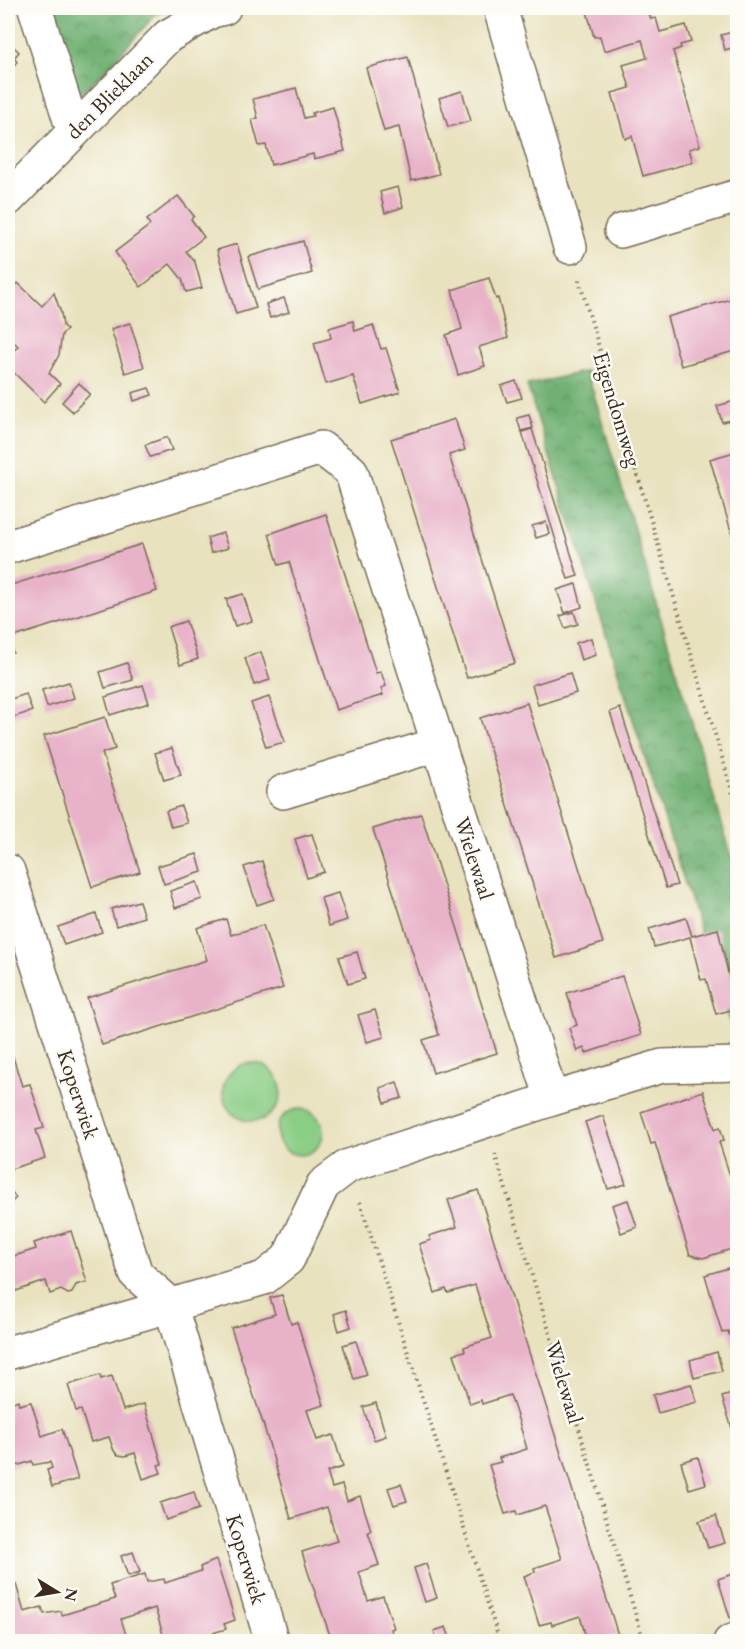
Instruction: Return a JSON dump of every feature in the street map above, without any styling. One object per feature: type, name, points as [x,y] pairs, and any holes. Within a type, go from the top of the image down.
[{"type":"street","points":[[34,8],[73,130]]},
{"type":"street","name":"den Blieklaan","points":[[8,199],[73,130],[168,36],[212,11],[224,8]]},
{"type":"street","points":[[500,8],[570,247]]},
{"type":"street","points":[[621,231],[738,196]]},
{"type":"street","name":"Wielewaal","points":[[8,548],[321,448],[351,471],[552,1099]]},
{"type":"street","points":[[283,792],[440,744]]},
{"type":"street","name":"Koperwiek","points":[[8,871],[136,1274],[170,1304],[272,1641]]},
{"type":"street","points":[[8,1353],[264,1278],[288,1259],[323,1185],[348,1166],[552,1099],[662,1066],[738,1064]]},
{"type":"street","points":[[730,1641],[738,1639]]},
{"type":"path","name":"Eigendomweg","points":[[570,247],[738,811]]},
{"type":"path","name":"Wielewaal","points":[[485,1122],[644,1641]]},
{"type":"path","points":[[348,1166],[500,1641]]},
{"type":"green space","points":[[41,8],[169,8],[155,15],[104,72],[74,99]]},
{"type":"green space","points":[[587,371],[737,874],[737,1045],[723,998],[735,984],[722,944],[704,944],[527,385]]},
{"type":"green space","points":[[246,1063],[258,1063],[273,1071],[281,1086],[281,1098],[273,1113],[258,1121],[246,1121],[231,1113],[223,1098],[223,1086],[231,1071]]},
{"type":"green space","points":[[300,1109],[316,1116],[323,1132],[316,1148],[300,1155],[284,1148],[277,1132],[284,1116]]},
{"type":"building","points":[[586,8],[647,8],[651,19],[656,18],[660,32],[686,25],[691,42],[680,45],[681,48],[673,51],[700,146],[689,149],[693,162],[643,176],[632,136],[625,139],[612,93],[630,88],[623,65],[647,58],[642,40],[604,51],[600,36],[594,37]]},
{"type":"building","points":[[736,31],[738,46],[725,50],[721,35]]},
{"type":"building","points":[[8,41],[19,52],[14,58],[17,62],[8,73]]},
{"type":"building","points":[[408,57],[439,174],[411,181],[399,127],[384,131],[366,68]]},
{"type":"building","points":[[296,88],[304,118],[313,116],[312,113],[333,107],[345,151],[314,159],[313,154],[271,165],[266,145],[259,146],[252,120],[258,118],[253,99]]},
{"type":"building","points":[[462,91],[471,121],[448,127],[439,98]]},
{"type":"building","points":[[398,187],[403,207],[385,213],[380,192]]},
{"type":"building","points":[[178,196],[194,216],[191,219],[204,237],[186,251],[195,262],[202,288],[186,292],[182,279],[170,264],[141,287],[115,252],[150,225],[147,220]]},
{"type":"building","points":[[303,241],[312,273],[258,289],[248,257]]},
{"type":"building","points":[[237,244],[256,308],[236,314],[217,250]]},
{"type":"building","points":[[489,278],[496,299],[498,298],[508,338],[479,347],[485,366],[458,375],[446,335],[462,329],[452,290]]},
{"type":"building","points":[[18,283],[42,306],[54,293],[63,326],[67,330],[62,334],[59,355],[49,373],[60,384],[44,402],[8,367],[8,357],[18,346],[8,336],[8,294]]},
{"type":"building","points":[[738,297],[738,350],[681,366],[667,317]]},
{"type":"building","points":[[284,298],[289,312],[270,318],[266,304]]},
{"type":"building","points":[[353,321],[355,331],[373,325],[381,349],[386,348],[400,392],[362,404],[353,376],[326,384],[314,343],[331,338],[329,328]]},
{"type":"building","points":[[130,323],[144,367],[125,373],[111,329]]},
{"type":"building","points":[[516,381],[522,398],[507,402],[501,386]]},
{"type":"building","points":[[79,383],[90,394],[73,412],[62,402]]},
{"type":"building","points":[[149,388],[152,395],[134,401],[132,393]]},
{"type":"building","points":[[738,400],[738,418],[722,422],[717,406]]},
{"type":"building","points":[[529,415],[533,428],[521,431],[517,418]]},
{"type":"building","points":[[455,419],[465,450],[449,455],[515,663],[467,678],[391,439]]},
{"type":"building","points":[[532,429],[578,576],[568,579],[522,432]]},
{"type":"building","points":[[167,437],[172,450],[150,457],[145,445]]},
{"type":"building","points":[[738,451],[738,552],[737,552],[710,459]]},
{"type":"building","points":[[326,514],[376,673],[381,672],[386,686],[381,688],[383,695],[336,710],[289,562],[279,565],[269,534]]},
{"type":"building","points":[[546,522],[549,534],[536,538],[532,526]]},
{"type":"building","points":[[223,533],[228,548],[211,553],[207,538]]},
{"type":"building","points":[[142,544],[157,591],[8,639],[8,586]]},
{"type":"building","points":[[576,584],[582,607],[565,613],[557,590]]},
{"type":"building","points":[[243,594],[252,621],[235,626],[226,599]]},
{"type":"building","points":[[574,612],[578,624],[565,628],[560,616]]},
{"type":"building","points":[[186,621],[198,659],[180,665],[168,627]]},
{"type":"building","points":[[591,638],[596,655],[581,660],[576,643]]},
{"type":"building","points":[[8,639],[13,653],[8,654]]},
{"type":"building","points":[[261,652],[270,680],[254,685],[245,658]]},
{"type":"building","points":[[127,663],[133,680],[105,688],[100,672]]},
{"type":"building","points":[[570,673],[576,693],[538,705],[532,685]]},
{"type":"building","points":[[69,682],[74,698],[47,707],[42,690]]},
{"type":"building","points":[[143,685],[149,703],[110,715],[105,697]]},
{"type":"building","points":[[26,694],[32,711],[8,719],[8,700]]},
{"type":"building","points":[[269,697],[285,742],[266,747],[251,703]]},
{"type":"building","points":[[527,703],[603,943],[556,958],[480,718]]},
{"type":"building","points":[[620,708],[677,885],[666,888],[610,712]]},
{"type":"building","points":[[105,717],[115,749],[102,753],[140,872],[92,887],[44,736]]},
{"type":"building","points":[[172,748],[181,775],[164,780],[155,753]]},
{"type":"building","points":[[181,806],[187,823],[171,827],[166,811]]},
{"type":"building","points":[[421,814],[497,1053],[433,1073],[423,1040],[439,1035],[373,829]]},
{"type":"building","points":[[312,834],[324,872],[307,878],[295,839]]},
{"type":"building","points":[[197,854],[202,872],[164,884],[158,866]]},
{"type":"building","points":[[262,861],[274,899],[257,905],[244,867]]},
{"type":"building","points":[[197,882],[202,899],[175,908],[170,891]]},
{"type":"building","points":[[338,893],[347,920],[329,926],[321,898]]},
{"type":"building","points":[[139,901],[144,917],[116,926],[111,909]]},
{"type":"building","points":[[96,914],[102,932],[64,945],[58,927]]},
{"type":"building","points":[[686,918],[692,936],[718,929],[728,973],[730,973],[738,997],[738,1008],[716,1014],[706,979],[701,980],[690,937],[654,947],[649,929]]},
{"type":"building","points":[[226,919],[231,935],[263,925],[283,988],[102,1045],[87,998],[207,960],[197,928]]},
{"type":"building","points":[[357,952],[365,979],[348,984],[339,957]]},
{"type":"building","points":[[622,976],[641,1035],[586,1053],[584,1048],[577,1051],[569,1028],[577,1025],[567,993]]},
{"type":"building","points":[[375,1010],[384,1037],[367,1042],[358,1015]]},
{"type":"building","points":[[8,1015],[13,1030],[8,1032]]},
{"type":"building","points":[[8,1041],[22,1086],[30,1084],[44,1128],[36,1130],[45,1158],[8,1170]]},
{"type":"building","points":[[397,1082],[402,1098],[385,1103],[380,1088]]},
{"type":"building","points":[[703,1091],[715,1129],[720,1127],[724,1140],[719,1142],[738,1200],[738,1247],[703,1258],[690,1255],[655,1143],[651,1144],[641,1112]]},
{"type":"building","points":[[603,1116],[626,1184],[608,1189],[585,1122]]},
{"type":"building","points":[[8,1187],[16,1198],[8,1205]]},
{"type":"building","points":[[478,1190],[618,1635],[597,1641],[587,1641],[580,1616],[552,1625],[551,1622],[539,1625],[524,1576],[535,1572],[534,1568],[562,1559],[545,1506],[517,1515],[516,1511],[505,1514],[489,1465],[501,1462],[499,1458],[527,1449],[519,1422],[510,1395],[482,1404],[481,1400],[470,1404],[454,1354],[465,1351],[464,1347],[492,1338],[475,1285],[448,1293],[446,1289],[435,1293],[419,1244],[431,1240],[429,1236],[457,1227],[448,1200]]},
{"type":"building","points":[[628,1200],[637,1227],[621,1233],[612,1205]]},
{"type":"building","points":[[71,1231],[87,1282],[76,1285],[72,1293],[68,1294],[61,1290],[50,1294],[46,1281],[16,1291],[8,1258],[36,1249],[34,1243]]},
{"type":"building","points":[[738,1265],[738,1345],[733,1347],[728,1331],[722,1333],[705,1275]]},
{"type":"building","points":[[282,1295],[291,1324],[297,1322],[324,1405],[307,1410],[317,1440],[333,1435],[343,1467],[327,1472],[332,1488],[342,1485],[347,1501],[360,1496],[371,1530],[368,1532],[379,1565],[359,1572],[368,1601],[383,1596],[394,1628],[391,1629],[395,1641],[332,1641],[308,1572],[302,1552],[337,1541],[327,1507],[291,1519],[263,1423],[231,1328],[275,1314],[270,1298]]},
{"type":"building","points":[[346,1310],[351,1327],[339,1331],[334,1314]]},
{"type":"building","points":[[356,1341],[367,1375],[354,1379],[343,1345]]},
{"type":"building","points":[[717,1352],[722,1371],[694,1378],[690,1360]]},
{"type":"building","points":[[100,1375],[101,1379],[112,1376],[123,1410],[144,1404],[162,1464],[158,1465],[161,1473],[143,1479],[135,1453],[125,1456],[118,1455],[109,1437],[91,1442],[81,1410],[76,1411],[68,1385]]},
{"type":"building","points":[[691,1384],[697,1402],[658,1413],[653,1395]]},
{"type":"building","points":[[738,1392],[738,1444],[737,1444],[722,1397]]},
{"type":"building","points":[[18,1400],[19,1405],[31,1402],[42,1436],[62,1429],[78,1479],[52,1487],[47,1470],[52,1468],[50,1462],[33,1465],[32,1461],[10,1468],[8,1404]]},
{"type":"building","points":[[376,1403],[386,1436],[374,1440],[363,1407]]},
{"type":"building","points":[[698,1457],[706,1484],[689,1489],[681,1462]]},
{"type":"building","points":[[401,1484],[407,1501],[394,1505],[388,1488]]},
{"type":"building","points":[[194,1492],[199,1509],[166,1520],[160,1503]]},
{"type":"building","points":[[716,1516],[725,1543],[708,1548],[699,1521]]},
{"type":"building","points":[[133,1552],[140,1572],[128,1576],[121,1556]]},
{"type":"building","points":[[216,1560],[235,1620],[224,1624],[226,1629],[185,1641],[177,1641],[177,1639],[165,1641],[155,1608],[121,1619],[128,1641],[32,1641],[31,1639],[8,1641],[8,1586],[16,1584],[24,1612],[42,1607],[44,1614],[61,1611],[62,1615],[115,1599],[110,1585],[145,1574],[147,1582],[164,1579],[165,1583],[201,1571],[200,1567]]},
{"type":"building","points":[[426,1564],[437,1598],[425,1602],[414,1568]]},
{"type":"building","points":[[736,1573],[738,1615],[730,1618],[718,1579]]},
{"type":"building","points":[[446,1627],[451,1641],[437,1641],[434,1631]]}]
